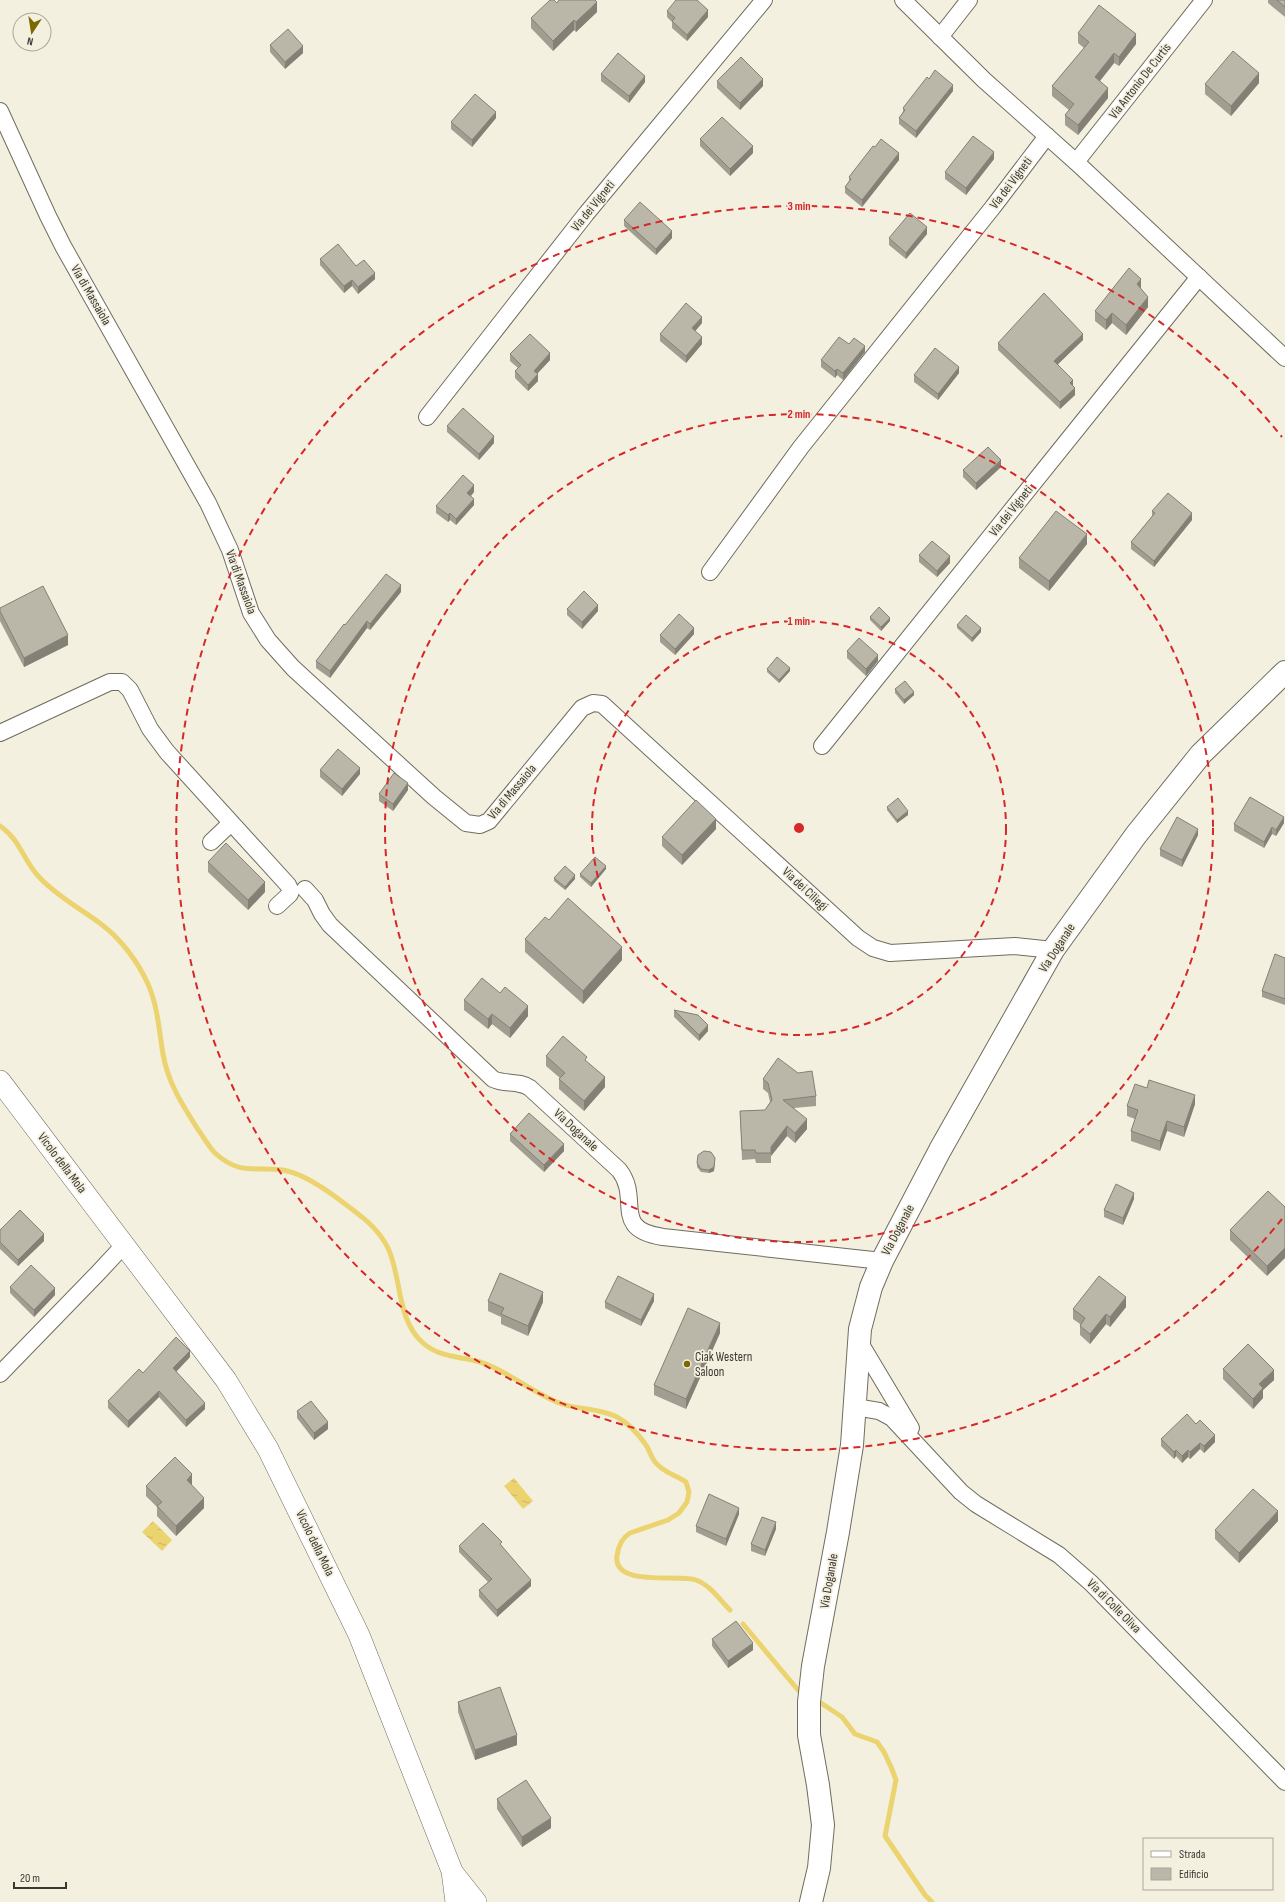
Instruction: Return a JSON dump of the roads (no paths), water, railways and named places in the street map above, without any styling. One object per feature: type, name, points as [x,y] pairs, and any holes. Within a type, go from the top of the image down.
[{"type":"main road","name":"Via Doganale","points":[[811,1902],[819,1868],[823,1825],[810,1739],[808,1709],[813,1666],[838,1532],[852,1445],[859,1341],[866,1302],[882,1261],[940,1150],[1053,950],[1136,835],[1201,754],[1285,672]]},
{"type":"street","name":"Via dei Vigneti","points":[[427,417],[586,214],[764,0]]},
{"type":"street","points":[[903,0],[984,80],[1076,162],[1285,358]]},
{"type":"street","points":[[940,37],[969,0]]},
{"type":"street","name":"Via Antonio De Curtis","points":[[1076,162],[1204,0]]},
{"type":"street","name":"Via di Massaiola","points":[[0,111],[63,246],[208,503],[230,550],[255,620],[268,640],[293,668],[430,794],[463,820],[476,825],[485,823],[497,813],[582,708],[596,703],[604,705]]},
{"type":"street","name":"Via dei Vigneti","points":[[710,572],[801,447],[988,213],[1047,136]]},
{"type":"street","name":"Via dei Vigneti","points":[[822,746],[1199,277]]},
{"type":"street","points":[[0,733],[110,682],[122,682],[134,695],[150,729],[166,752],[290,888],[290,894],[277,906]]},
{"type":"street","name":"Via dei Ciliegi","points":[[604,705],[858,938],[872,948],[890,953],[1015,946],[1053,950]]},
{"type":"street","points":[[211,842],[230,823]]},
{"type":"street","name":"Via Doganale","points":[[305,889],[316,900],[322,914],[330,925],[493,1079],[500,1082],[520,1083],[530,1088],[619,1170],[625,1182],[632,1221],[639,1231],[649,1235],[663,1237],[882,1261]]},
{"type":"street","name":"Vicolo della Mola","points":[[0,1081],[226,1380],[268,1449],[359,1635],[452,1870],[456,1902]]},
{"type":"street","points":[[0,1374],[124,1245]]},
{"type":"street","name":"Via di Colle Oliva","points":[[859,1341],[925,1452]]},
{"type":"street","name":"Via di Colle Oliva","points":[[855,1407],[880,1411],[892,1418],[925,1452],[952,1484],[969,1499],[1047,1547],[1081,1573],[1285,1782]]},
{"type":"street","name":"Vicolo della Mola","points":[[452,1870],[476,1902]]},
{"type":"water","points":[[514,1478],[533,1501],[523,1509],[504,1486]]},
{"type":"water","points":[[153,1521],[172,1540],[162,1551],[142,1532]]},
{"type":"waterway","points":[[0,826],[13,838],[34,871],[47,885],[108,930],[134,959],[144,976],[151,993],[156,1010],[165,1065],[172,1084],[191,1119],[215,1153],[232,1165],[248,1169],[283,1170],[303,1177],[328,1191],[364,1218],[383,1239],[388,1248],[396,1272],[401,1298],[408,1322],[414,1333],[430,1348],[443,1354],[473,1360],[491,1366],[551,1400],[569,1406],[610,1414],[617,1417],[637,1433],[656,1463],[666,1472],[686,1482],[689,1492],[687,1502],[679,1513],[668,1520],[630,1533],[625,1537],[619,1546],[617,1556],[619,1566],[625,1572],[635,1576],[696,1580],[706,1585],[730,1610]]},
{"type":"waterway","points":[[743,1624],[798,1690]]},
{"type":"waterway","points":[[821,1703],[842,1717],[855,1734],[877,1742],[884,1752],[896,1780],[885,1836],[925,1895],[932,1902]]},
{"type":"place","name":"Ciak Western Saloon","points":[[687,1364]]}]
